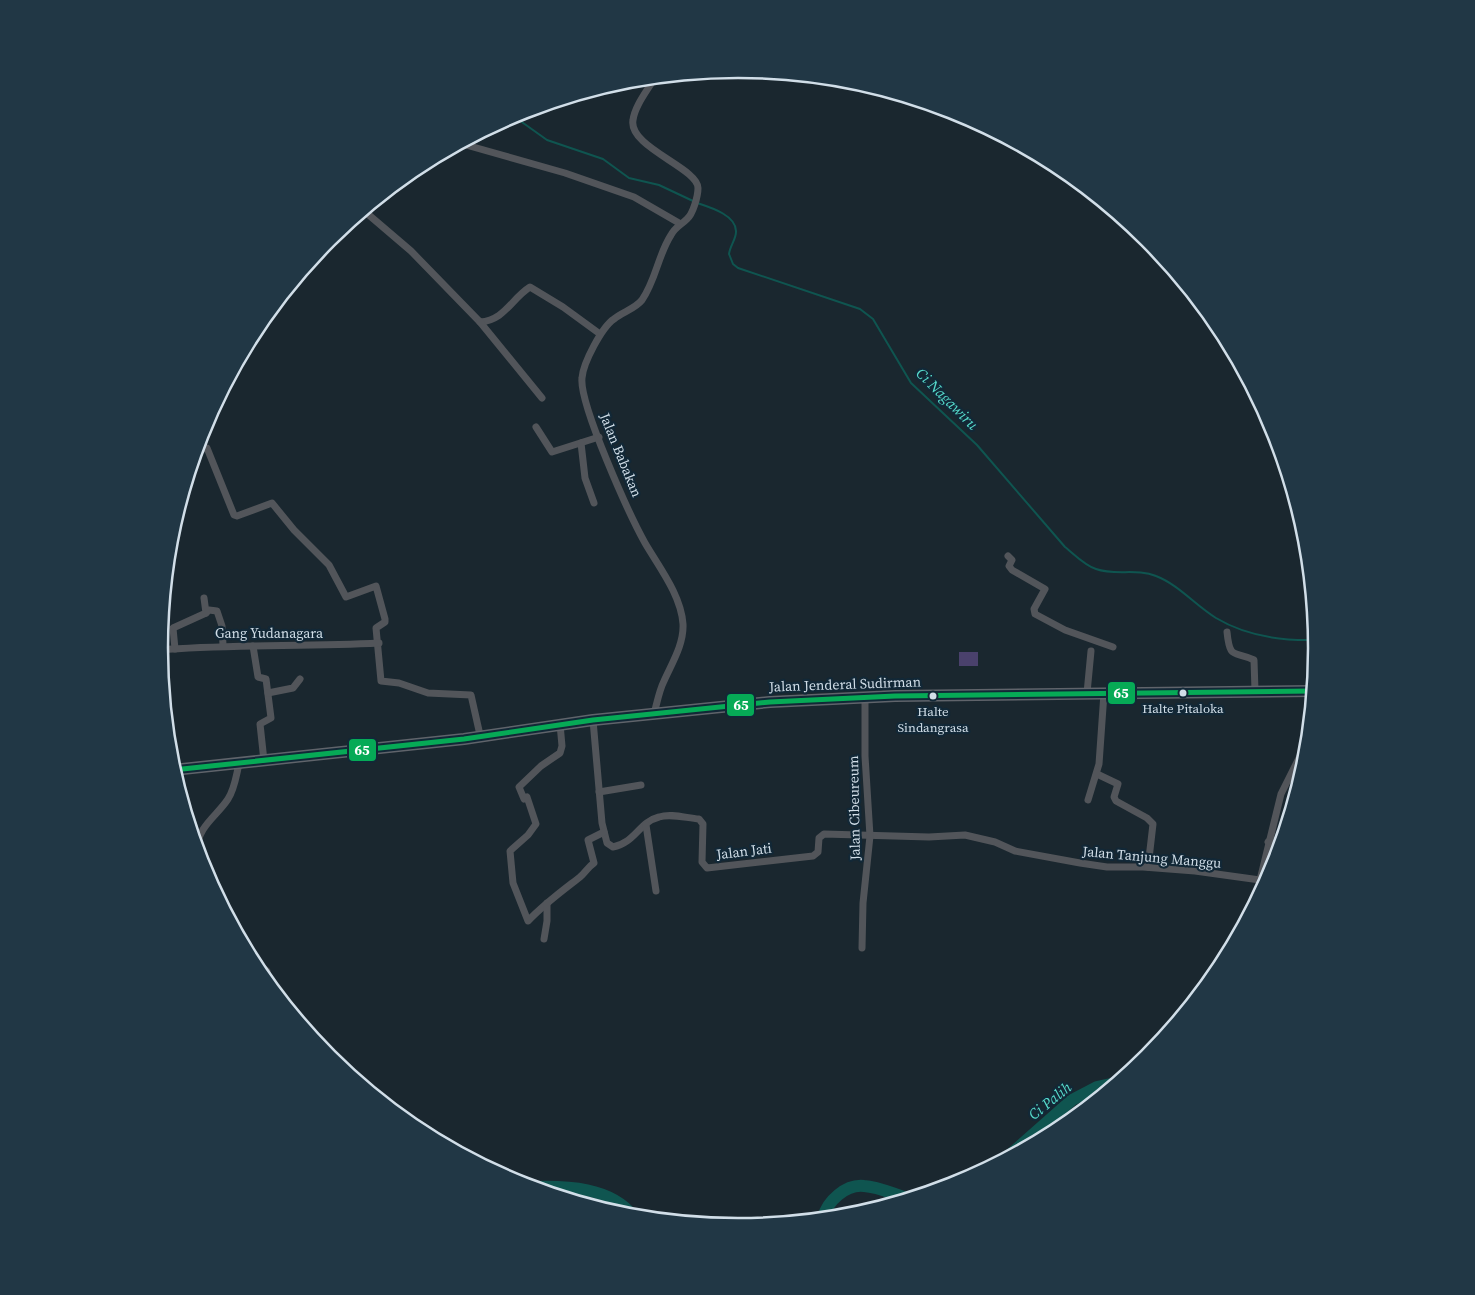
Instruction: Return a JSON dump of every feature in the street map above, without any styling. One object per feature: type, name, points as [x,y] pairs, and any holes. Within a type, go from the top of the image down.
[{"type":"highway","name":"Jalan Jenderal Sudirman","points":[[181,769],[455,740],[593,720],[770,702],[865,697],[1306,691]]},
{"type":"street","name":"Jalan Babakan","points":[[652,84],[634,114],[632,122],[634,130],[639,138],[695,178],[698,185],[696,195],[687,219],[679,223],[662,251],[642,300],[612,320],[600,334],[582,372],[581,381],[585,399],[599,437],[637,528],[655,556],[683,619],[674,662],[663,682],[654,714]]},
{"type":"street","points":[[468,146],[565,173],[634,197],[679,223]]},
{"type":"street","points":[[368,214],[410,251],[480,322],[542,398]]},
{"type":"street","points":[[480,322],[492,320],[502,314],[530,287],[563,307],[600,334]]},
{"type":"street","points":[[536,427],[552,452],[599,437]]},
{"type":"street","points":[[581,443],[585,478],[594,503]]},
{"type":"street","points":[[204,449],[207,448],[235,516],[272,503],[294,530],[329,565],[346,597],[376,586],[385,619],[385,622],[376,628],[381,681],[399,683],[428,693],[471,695],[480,735]]},
{"type":"street","points":[[1008,556],[1012,560],[1009,566],[1012,570],[1048,590],[1034,609],[1035,614],[1064,630],[1113,647]]},
{"type":"street","points":[[204,598],[206,613]]},
{"type":"street","points":[[175,649],[173,628],[209,610],[217,611],[222,626],[223,645]]},
{"type":"street","points":[[1227,632],[1230,651],[1233,654],[1254,660],[1255,692]]},
{"type":"street","name":"Gang Yudanagara","points":[[168,649],[223,645],[302,647],[378,643]]},
{"type":"street","points":[[252,646],[258,677],[266,679],[271,718],[260,724],[264,761]]},
{"type":"street","points":[[1087,693],[1091,651]]},
{"type":"street","points":[[268,693],[293,688],[300,679]]},
{"type":"street","points":[[1088,800],[1096,774],[1104,693]]},
{"type":"street","name":"Jalan Cibeureum","points":[[862,948],[863,904],[870,836],[865,756],[865,697]]},
{"type":"street","points":[[560,724],[562,746],[560,753],[541,766],[519,787],[524,799],[527,797],[536,824],[510,851],[513,883],[528,921],[582,875],[586,868],[594,864],[588,840],[604,832],[593,720]]},
{"type":"street","points":[[200,837],[202,829],[228,799],[234,786],[239,764]]},
{"type":"street","points":[[1262,871],[1281,794],[1296,765]]},
{"type":"street","points":[[1096,774],[1118,784],[1114,797],[1116,802],[1147,818],[1153,824],[1148,867]]},
{"type":"street","points":[[599,792],[640,785]]},
{"type":"street","name":"Jalan Jati","points":[[604,832],[609,845],[618,846],[632,839],[656,818],[668,815],[701,820],[703,824],[702,862],[707,868],[813,856],[818,852],[819,838],[824,834],[870,836]]},
{"type":"street","points":[[646,825],[656,891]]},
{"type":"street","name":"Jalan Tanjung Manggu","points":[[870,836],[929,837],[965,835],[996,842],[1015,851],[1080,863],[1108,867],[1148,867],[1258,880]]},
{"type":"street","points":[[1268,842],[1272,844]]},
{"type":"street","points":[[544,939],[547,903]]},
{"type":"shaded area","points":[[959,652],[978,652],[978,666],[959,666]]},
{"type":"waterway","name":"Ci Nagawiru","points":[[520,121],[547,140],[603,159],[629,178],[659,185],[693,201]]},
{"type":"waterway","name":"Ci Nagawiru","points":[[697,203],[727,216],[732,221],[736,232],[729,254],[733,264],[738,268],[860,309],[873,319],[911,383],[977,445],[1065,547],[1083,562],[1103,571],[1141,573],[1156,576],[1180,590],[1208,613],[1239,629],[1264,636],[1290,640],[1308,640]]},
{"type":"waterway","name":"Ci Palih","points":[[1035,1133],[1072,1100],[1101,1086]]},
{"type":"waterway","name":"Ci Palih","points":[[826,1211],[838,1195],[857,1186],[875,1188],[896,1195]]},
{"type":"waterway","name":"Ci Palih","points":[[554,1187],[587,1190],[612,1199],[623,1206]]},
{"type":"transit line","name":"65","points":[[181,769],[464,739],[593,720],[770,702],[895,696],[1306,691]]},
{"type":"place","name":"Halte Pitaloka","points":[[1183,693]]},
{"type":"place","name":"Halte Sindangrasa","points":[[933,696]]}]
